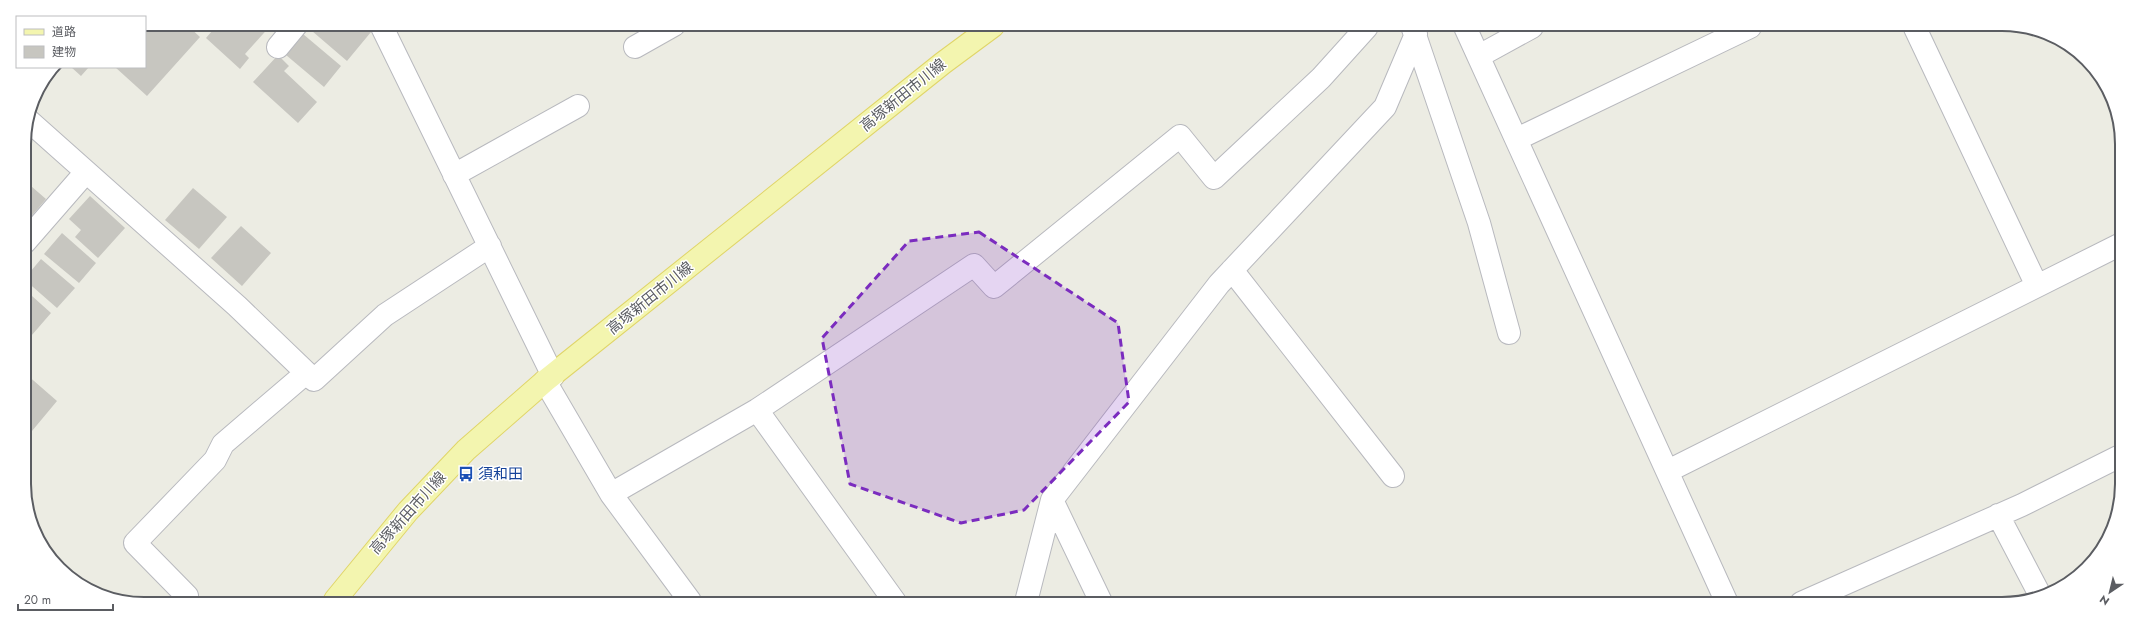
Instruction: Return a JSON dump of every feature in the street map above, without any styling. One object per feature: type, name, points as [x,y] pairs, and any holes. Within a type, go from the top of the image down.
[{"type":"main road","name":"高塚新田市川線","points":[[337,597],[408,511],[461,455],[549,379],[943,63],[986,31]]},
{"type":"street","points":[[278,47],[291,31]]},
{"type":"street","points":[[387,31],[454,174],[490,246],[549,379],[611,494],[687,597]]},
{"type":"street","points":[[635,48],[664,31]]},
{"type":"street","points":[[611,494],[757,410],[974,266],[994,287],[1180,136],[1214,178],[1321,78],[1363,31]]},
{"type":"street","points":[[1027,597],[1052,500],[1219,284],[1385,107],[1414,31]]},
{"type":"street","points":[[1414,31],[1479,223],[1509,333]]},
{"type":"street","points":[[1468,31],[1724,597]]},
{"type":"street","points":[[1479,56],[1525,31]]},
{"type":"street","points":[[1517,139],[1742,31]]},
{"type":"street","points":[[1916,31],[2037,286]]},
{"type":"street","points":[[454,174],[578,106]]},
{"type":"street","points":[[33,124],[237,306],[314,380],[385,316],[490,246]]},
{"type":"street","points":[[31,235],[86,172]]},
{"type":"street","points":[[1668,471],[2115,247]]},
{"type":"street","points":[[1232,270],[1393,476]]},
{"type":"street","points":[[188,597],[135,543],[215,460],[223,444],[306,373]]},
{"type":"street","points":[[757,410],[891,597]]},
{"type":"street","points":[[1814,597],[1998,515],[2115,458]]},
{"type":"street","points":[[1052,500],[1099,597]]},
{"type":"street","points":[[1998,515],[2038,591]]},
{"type":"highlighted area","points":[[979,232],[1118,323],[1129,402],[1024,510],[961,523],[850,484],[822,338],[909,241]]},
{"type":"building","points":[[146,31],[194,31],[200,37],[147,96],[116,68],[146,68]]},
{"type":"building","points":[[212,31],[266,31],[245,54],[249,58],[240,69],[206,38]]},
{"type":"building","points":[[312,31],[370,31],[371,32],[347,61]]},
{"type":"building","points":[[303,34],[341,66],[324,87],[286,55]]},
{"type":"building","points":[[278,55],[289,66],[284,71],[317,102],[298,123],[253,82]]},
{"type":"building","points":[[72,68],[88,68],[81,76]]},
{"type":"building","points":[[31,186],[46,199],[31,217]]},
{"type":"building","points":[[193,188],[227,217],[199,249],[165,220]]},
{"type":"building","points":[[90,196],[125,228],[98,258],[75,237],[81,230],[69,219]]},
{"type":"building","points":[[241,226],[271,253],[242,286],[211,258]]},
{"type":"building","points":[[62,233],[96,263],[79,283],[44,254]]},
{"type":"building","points":[[41,259],[75,288],[57,308],[31,285],[31,271]]},
{"type":"building","points":[[32,296],[51,313],[31,336]]},
{"type":"building","points":[[31,378],[57,401],[31,432]]},
{"type":"place","name":"須和田","points":[[466,474]]}]
